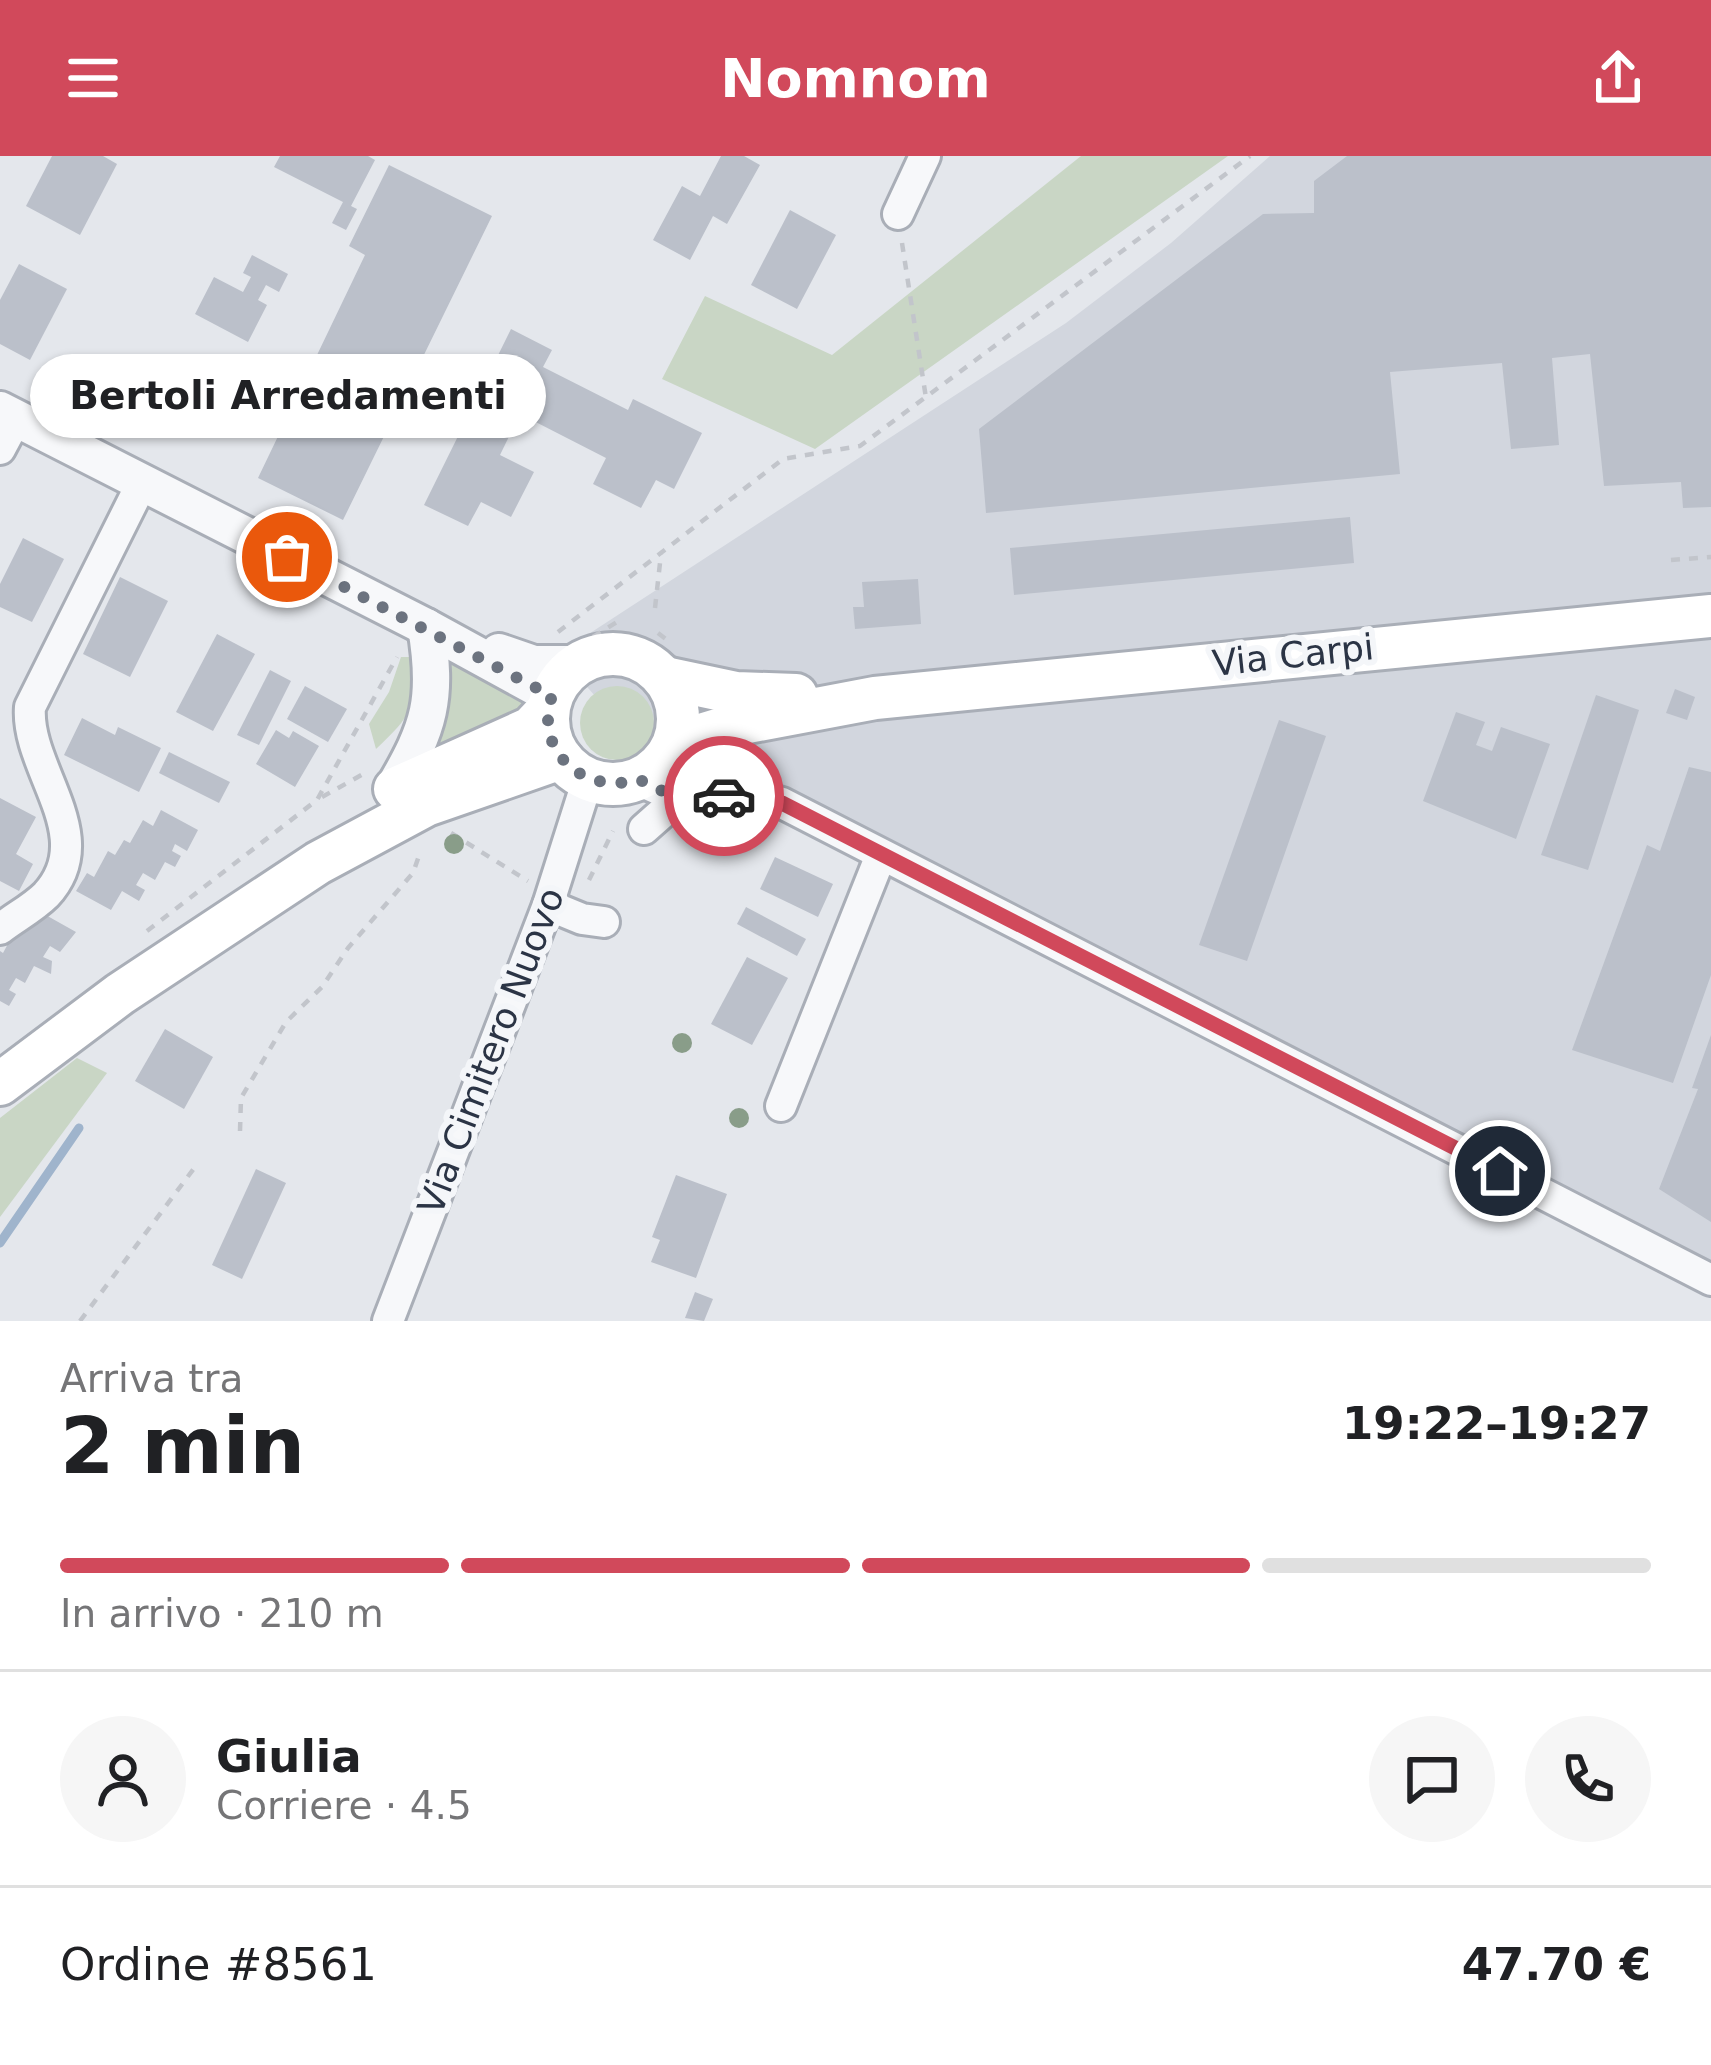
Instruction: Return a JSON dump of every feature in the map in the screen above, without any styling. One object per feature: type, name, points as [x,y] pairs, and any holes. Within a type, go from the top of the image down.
[{"type":"main road","name":"Via Carpi","points":[[662,768],[737,724],[875,698],[1711,616]]},
{"type":"main road","points":[[120,994],[211,915],[349,814],[385,778],[531,728],[557,676],[601,654],[629,655],[665,678],[678,706],[662,768],[617,784],[574,768],[550,739],[557,676]]},
{"type":"main road","name":"Via Carpi","points":[[665,678],[736,693],[875,698]]},
{"type":"main road","points":[[0,1084],[120,994],[318,863],[377,830],[426,806],[574,768]]},
{"type":"street","points":[[898,214],[925,156]]},
{"type":"street","points":[[5,426],[142,483],[413,621],[557,676]]},
{"type":"street","points":[[0,929],[46,895],[63,868],[64,816],[28,728],[30,707],[142,483]]},
{"type":"street","points":[[385,778],[428,721],[434,673],[413,621]]},
{"type":"street","name":"Via Cimitero Nuovo","points":[[388,1321],[549,900],[574,768]]},
{"type":"street","points":[[630,826],[670,806],[662,768],[782,803],[1711,1280]]},
{"type":"street","points":[[781,1106],[881,855]]},
{"type":"street","points":[[549,900],[582,919],[604,922]]},
{"type":"path","points":[[557,676],[662,552],[783,458],[860,446],[1250,156]]},
{"type":"path","points":[[898,214],[926,399]]},
{"type":"path","points":[[655,608],[662,552]]},
{"type":"path","points":[[1671,560],[1711,557]]},
{"type":"path","points":[[317,800],[397,658],[398,643],[392,633],[413,621]]},
{"type":"path","points":[[130,944],[317,800],[385,778]]},
{"type":"path","points":[[452,833],[549,900],[584,890],[630,826]]},
{"type":"path","points":[[240,1131],[241,1098],[286,1022],[322,987],[348,948],[413,873],[425,838]]},
{"type":"path","points":[[80,1321],[195,1167]]},
{"type":"shaded area","points":[[1270,156],[1711,156],[1711,1286],[878,862],[618,722],[558,654],[1066,323],[1171,243]]},
{"type":"green space","points":[[1081,156],[1228,156],[815,449],[662,379],[705,296],[832,355]]},
{"type":"green space","points":[[440,651],[523,693],[531,706],[427,760],[449,707]]},
{"type":"green space","points":[[401,657],[410,657],[413,699],[405,718],[376,749],[369,724],[389,692]]},
{"type":"green space","points":[[617,686],[643,697],[654,723],[643,749],[617,760],[591,749],[580,723],[591,697]]},
{"type":"green space","points":[[77,1058],[107,1073],[0,1217],[0,1118]]},
{"type":"building","points":[[52,156],[103,156],[117,164],[80,235],[26,206]]},
{"type":"building","points":[[280,156],[368,156],[375,160],[351,206],[357,209],[346,230],[332,223],[343,202],[274,167]]},
{"type":"building","points":[[721,156],[744,156],[760,165],[727,224],[713,216],[690,260],[653,240],[682,186],[700,196]]},
{"type":"building","points":[[1347,156],[1711,156],[1711,507],[1683,508],[1681,482],[1604,486],[1590,354],[1552,358],[1559,445],[1511,449],[1502,363],[1390,372],[1400,474],[986,513],[979,429],[1263,214],[1314,213],[1314,181]]},
{"type":"building","points":[[389,165],[492,216],[343,520],[258,478],[365,255],[349,246]]},
{"type":"building","points":[[790,210],[836,235],[797,309],[751,285]]},
{"type":"building","points":[[252,255],[288,274],[279,292],[266,285],[258,300],[267,305],[248,342],[195,314],[214,277],[243,292],[251,277],[243,273]]},
{"type":"building","points":[[19,264],[67,289],[30,360],[0,344],[0,300]]},
{"type":"building","points":[[511,329],[552,350],[543,367],[628,410],[633,399],[702,433],[674,489],[656,480],[641,508],[593,484],[606,458],[520,414],[500,455],[534,472],[511,517],[481,502],[468,526],[424,505]]},
{"type":"building","points":[[1350,517],[1354,563],[1014,595],[1010,548]]},
{"type":"building","points":[[23,538],[64,559],[32,622],[0,607],[0,584]]},
{"type":"building","points":[[120,577],[168,601],[130,677],[83,654]]},
{"type":"building","points":[[918,579],[921,624],[855,629],[853,607],[864,607],[862,582]]},
{"type":"building","points":[[217,634],[255,654],[213,731],[176,712]]},
{"type":"building","points":[[270,670],[291,681],[259,745],[237,735]]},
{"type":"building","points":[[305,686],[347,709],[328,742],[287,719]]},
{"type":"building","points":[[1675,689],[1695,697],[1687,720],[1666,713]]},
{"type":"building","points":[[1596,695],[1639,710],[1588,870],[1541,855]]},
{"type":"building","points":[[1456,712],[1485,722],[1476,745],[1492,751],[1501,727],[1550,744],[1516,839],[1423,801]]},
{"type":"building","points":[[82,718],[115,735],[118,727],[161,748],[139,792],[64,755]]},
{"type":"building","points":[[1279,720],[1326,736],[1247,961],[1199,945]]},
{"type":"building","points":[[276,730],[289,738],[293,731],[319,746],[295,787],[256,764]]},
{"type":"building","points":[[169,752],[230,782],[219,803],[159,773]]},
{"type":"building","points":[[1689,767],[1711,772],[1711,975],[1673,1083],[1572,1050],[1647,845],[1660,851]]},
{"type":"building","points":[[0,798],[36,817],[16,854],[33,864],[19,891],[0,881]]},
{"type":"building","points":[[161,810],[198,830],[187,851],[175,844],[172,851],[181,856],[175,867],[165,862],[155,880],[143,873],[136,885],[145,890],[139,901],[122,891],[111,910],[76,891],[87,873],[94,877],[108,851],[115,855],[124,840],[130,843],[143,820],[153,826]]},
{"type":"building","points":[[775,857],[833,884],[818,917],[760,889]]},
{"type":"building","points":[[746,907],[806,939],[797,956],[737,924]]},
{"type":"building","points":[[35,909],[76,932],[60,952],[50,946],[43,957],[52,961],[51,974],[34,966],[25,983],[16,978],[9,990],[16,994],[9,1006],[0,1001],[0,951]]},
{"type":"building","points":[[747,957],[788,978],[752,1045],[711,1024]]},
{"type":"building","points":[[165,1029],[213,1057],[184,1109],[135,1081]]},
{"type":"building","points":[[1711,1035],[1711,1222],[1659,1189],[1698,1089],[1692,1088]]},
{"type":"building","points":[[256,1169],[286,1183],[242,1279],[212,1265]]},
{"type":"building","points":[[676,1175],[727,1194],[696,1278],[651,1262],[660,1240],[652,1237]]},
{"type":"building","points":[[695,1292],[713,1299],[704,1321],[685,1318]]},
{"type":"waterway","points":[[0,1243],[79,1128]]},
{"type":"way so far","points":[[287,557],[552,696],[550,739],[563,761],[583,777],[606,784],[639,779],[658,792],[724,796]]},
{"type":"place","name":"Bertoli Arredamenti","points":[[287,557]]},
{"type":"route","points":[[724,796],[745,794],[782,803],[1500,1171]]}]
